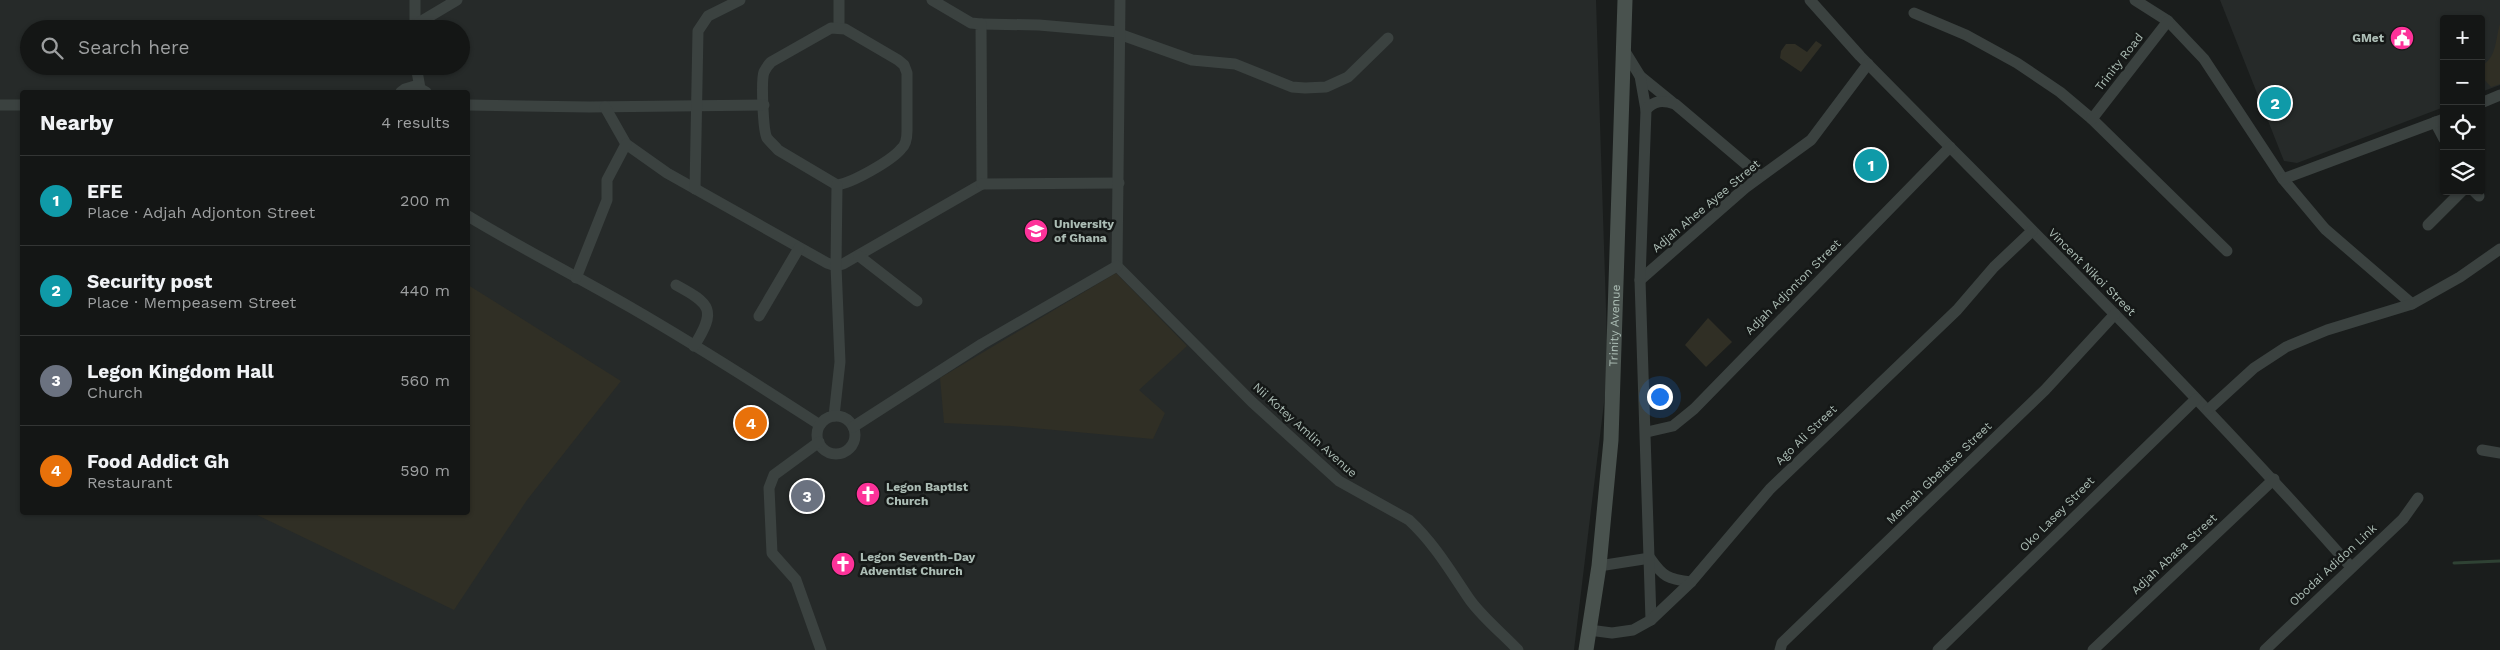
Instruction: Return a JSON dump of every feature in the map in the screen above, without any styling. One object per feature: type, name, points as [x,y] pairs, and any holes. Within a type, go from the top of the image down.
[{"type":"street","points":[[414,0],[415,20]]},
{"type":"street","points":[[426,20],[458,0]]},
{"type":"street","points":[[695,189],[698,31],[708,16],[740,0]]},
{"type":"street","points":[[838,0],[839,28]]},
{"type":"street","points":[[932,0],[972,23],[1039,25],[1119,33],[1192,60],[1235,64],[1292,86],[1305,88],[1326,87],[1348,77],[1388,38]]},
{"type":"street","points":[[853,427],[982,344],[1117,266],[1120,0]]},
{"type":"street","name":"Trinity Avenue","points":[[1586,650],[1600,566],[1611,440],[1625,0]]},
{"type":"street","name":"Vincent Nikoi Street","points":[[1810,0],[1868,64],[2115,314],[2274,479],[2351,567]]},
{"type":"street","points":[[2135,0],[2168,21],[2204,58],[2283,178],[2325,229],[2412,304]]},
{"type":"street","points":[[1914,13],[1966,35],[2017,63],[2060,92],[2092,119],[2227,251]]},
{"type":"street","name":"Trinity Road","points":[[2092,119],[2168,21]]},
{"type":"street","points":[[981,24],[982,184]]},
{"type":"street","points":[[831,28],[839,28],[846,29],[898,60],[904,66],[907,73],[907,131],[906,140],[901,150],[855,180],[837,185],[778,150],[766,137],[764,74],[771,62],[831,28]]},
{"type":"street","points":[[1624,50],[1640,76],[1649,107],[1640,280],[1643,412],[1647,432],[1651,620]]},
{"type":"street","name":"Adjah Ahee Ayee Street","points":[[1640,280],[1760,176],[1811,140],[1868,64]]},
{"type":"street","points":[[414,90],[415,75]]},
{"type":"street","points":[[1640,76],[1760,176]]},
{"type":"street","points":[[2485,101],[2500,95]]},
{"type":"street","points":[[1649,107],[1663,101],[1675,104]]},
{"type":"street","points":[[0,105],[20,105]]},
{"type":"street","points":[[470,105],[696,107],[764,105]]},
{"type":"street","points":[[606,107],[626,144],[667,173],[827,264],[836,266],[859,256],[982,184],[1119,183]]},
{"type":"street","points":[[2283,178],[2440,120]]},
{"type":"street","points":[[576,278],[607,200],[607,180],[626,144]]},
{"type":"street","name":"Adjah Adjonton Street","points":[[1647,432],[1674,426],[1694,409],[1950,147]]},
{"type":"street","points":[[834,416],[840,362],[836,266],[837,185]]},
{"type":"street","points":[[2428,225],[2458,195]]},
{"type":"street","points":[[470,217],[694,346],[820,425]]},
{"type":"street","name":"Ago Ali Street","points":[[1589,630],[1612,633],[1633,630],[1651,620],[1692,582],[1770,489],[1957,310],[1994,267],[2032,231]]},
{"type":"street","points":[[758,316],[799,248]]},
{"type":"street","points":[[2208,410],[2254,368],[2286,347],[2327,330],[2412,304],[2460,277],[2500,249]]},
{"type":"street","points":[[859,256],[917,301]]},
{"type":"street","name":"Nii Kotey Amlin Avenue","points":[[1117,266],[1252,402],[1339,481],[1409,520],[1418,528],[1443,558],[1471,601],[1518,650]]},
{"type":"street","points":[[676,285],[704,302],[708,309],[706,322],[694,346]]},
{"type":"street","name":"Mensah Gbeiatse Street","points":[[1780,650],[1782,643],[2045,390],[2115,314]]},
{"type":"street","name":"Oko Lasey Street","points":[[1938,650],[2196,399]]},
{"type":"street","points":[[834,416],[845,419],[853,427],[852,444],[843,452],[832,453],[826,451],[817,436],[823,421],[834,416]]},
{"type":"street","points":[[819,442],[774,475],[769,488],[772,553],[796,580],[821,650]]},
{"type":"street","points":[[2482,450],[2500,453]]},
{"type":"street","name":"Adjah Abasa Street","points":[[2093,650],[2274,479]]},
{"type":"street","name":"Obodai Adidon Link","points":[[2265,650],[2403,520],[2418,498]]},
{"type":"street","points":[[1600,566],[1650,558]]},
{"type":"street","points":[[1650,558],[1661,574],[1675,580],[1692,582]]},
{"type":"shaded area","name":"University of Ghana","points":[[0,0],[1596,0],[1608,370],[1574,650],[0,650]]},
{"type":"shaded area","points":[[2220,0],[2500,0],[2500,85],[2485,91],[2485,15],[2440,15],[2440,109],[2297,163],[2284,161]]},
{"type":"shaded area","points":[[2500,24],[2500,84],[2491,87],[2485,80],[2485,64],[2495,48]]},
{"type":"shaded area","points":[[1816,41],[1822,45],[1801,72],[1780,58],[1781,51],[1786,44],[1795,44],[1807,52]]},
{"type":"shaded area","points":[[1116,273],[1187,346],[1139,390],[1165,413],[1153,439],[1011,426],[944,423],[940,378]]},
{"type":"shaded area","points":[[470,286],[621,381],[527,500],[454,610],[257,515],[470,515]]},
{"type":"shaded area","points":[[1708,318],[1732,342],[1706,367],[1685,345]]},
{"type":"waterway","points":[[2454,563],[2500,561]]},
{"type":"place","name":"GMet","points":[[2402,38]]},
{"type":"place","name":"Security post","points":[[2275,103]]},
{"type":"place","name":"EFE","points":[[1871,165]]},
{"type":"place","name":"University of Ghana","points":[[1036,231]]},
{"type":"place","name":"Food Addict Gh","points":[[751,423]]},
{"type":"place","name":"Legon Baptist Church","points":[[868,494]]},
{"type":"place","name":"Legon Kingdom Hall","points":[[807,496]]},
{"type":"place","name":"Legon Seventh-Day Adventist Church","points":[[843,564]]}]
